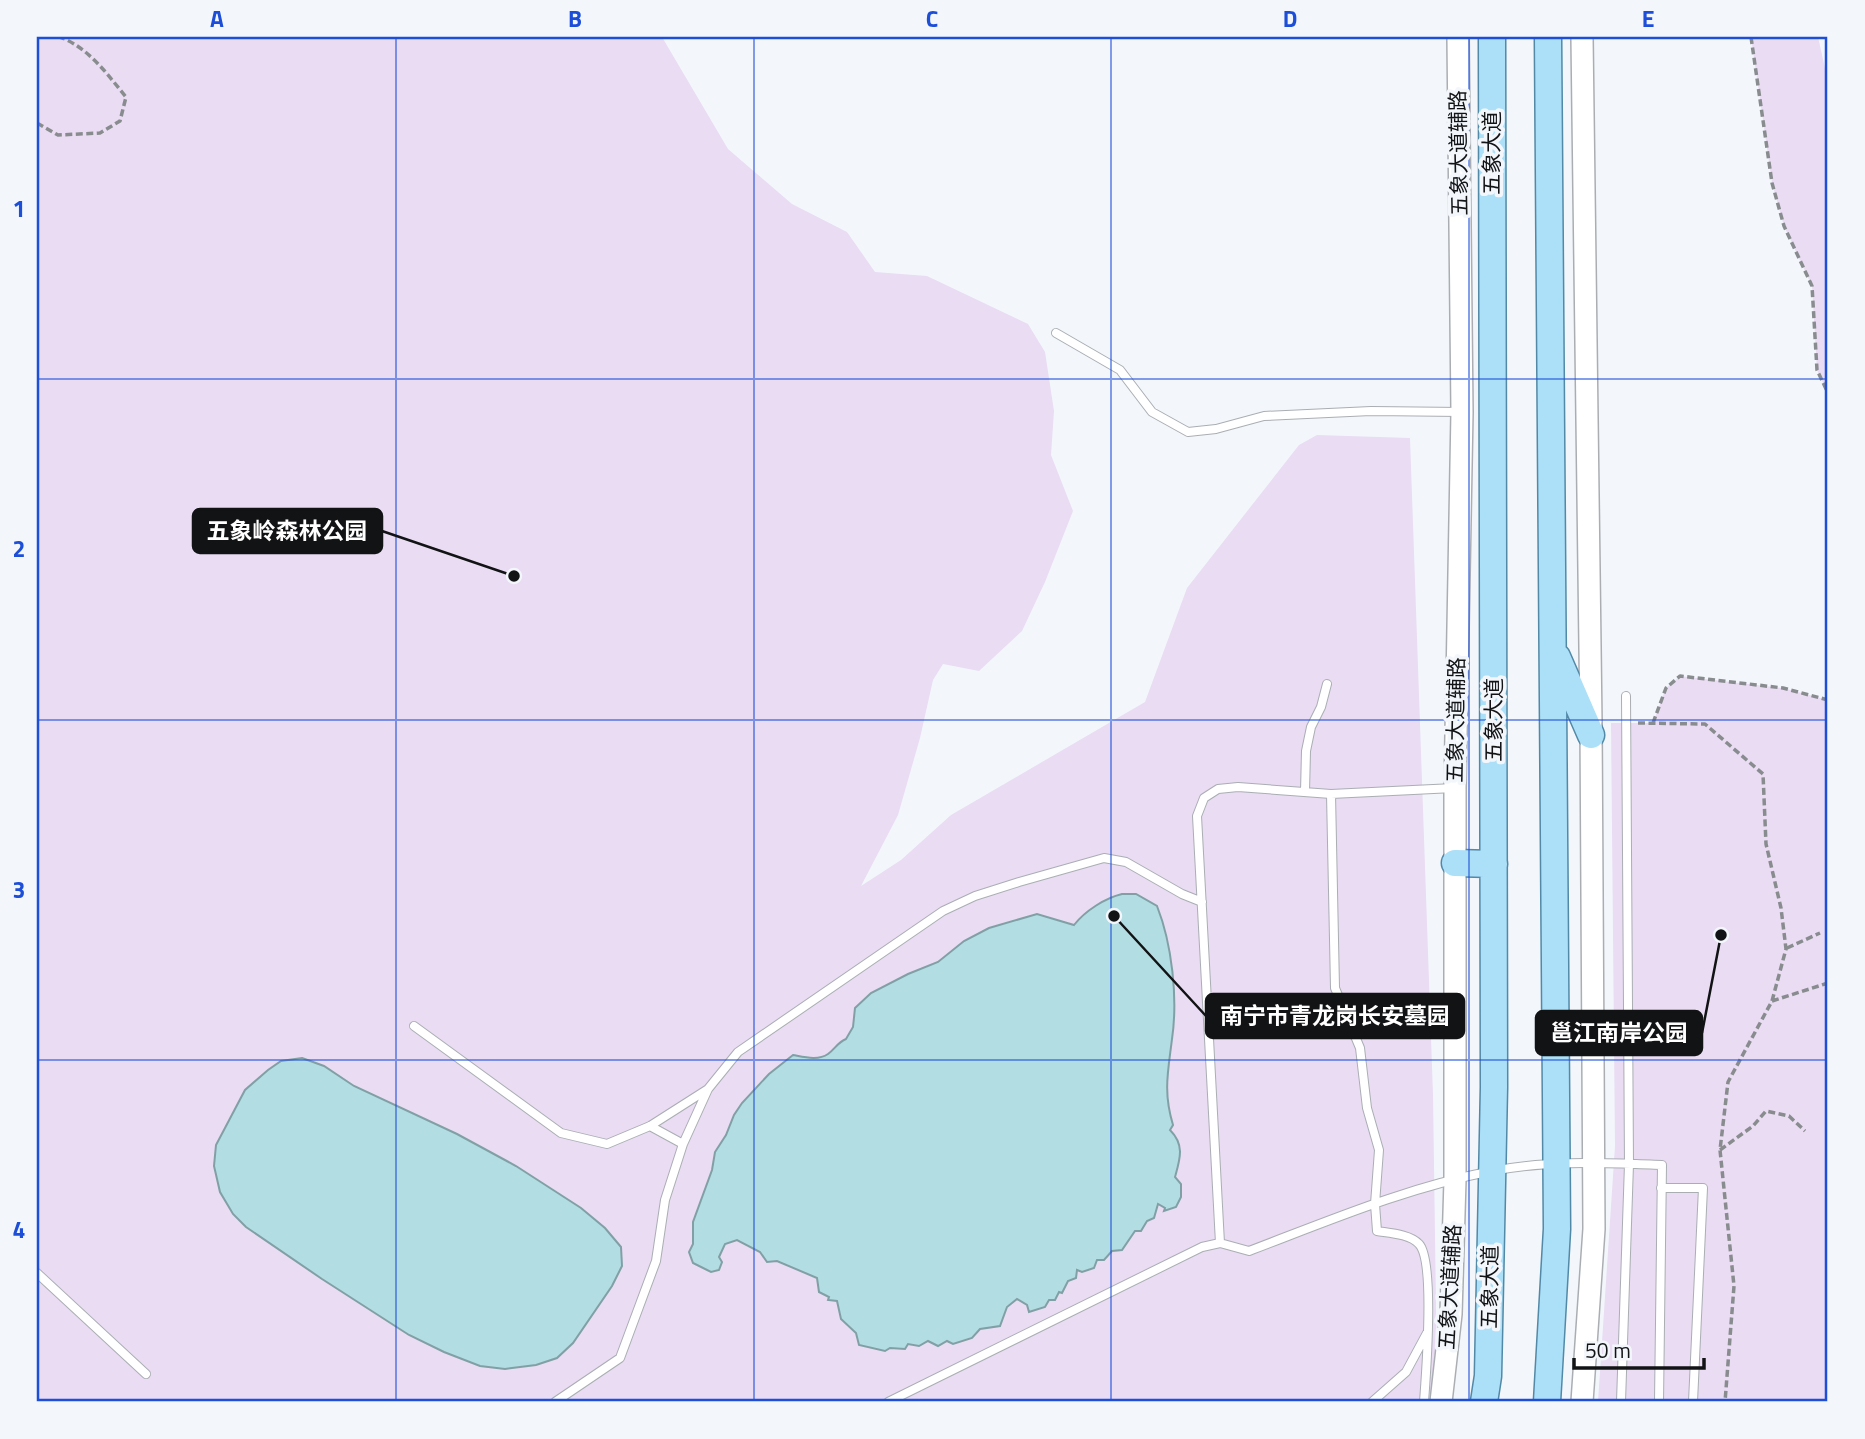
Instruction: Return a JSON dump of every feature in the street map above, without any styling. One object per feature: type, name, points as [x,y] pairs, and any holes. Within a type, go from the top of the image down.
[{"type":"main road","name":"五象大道","points":[[1484,1402],[1488,1376],[1493,1171],[1492,37]]},
{"type":"main road","points":[[1547,1402],[1557,1229],[1548,37]]},
{"type":"main road","points":[[1552,647],[1591,735]]},
{"type":"main road","points":[[1455,863],[1494,864]]},
{"type":"street","name":"五象大道辅路","points":[[1441,1402],[1451,1314],[1455,1180],[1455,788],[1462,412],[1458,37]]},
{"type":"street","points":[[1582,37],[1594,1161],[1594,1229],[1582,1402]]},
{"type":"lane","points":[[1056,332],[1120,370],[1153,412],[1188,432],[1216,429],[1264,416],[1371,411],[1462,412]]},
{"type":"lane","points":[[1305,792],[1306,751],[1326,684]]},
{"type":"lane","points":[[1621,1402],[1629,1164],[1626,696]]},
{"type":"lane","points":[[1220,1243],[1197,816],[1204,798],[1218,789],[1228,788],[1331,794],[1455,788]]},
{"type":"lane","points":[[1331,794],[1335,988],[1360,1048],[1367,1108],[1379,1150],[1375,1204],[1377,1231],[1407,1237],[1419,1244],[1426,1261],[1428,1331],[1424,1402]]},
{"type":"lane","points":[[555,1402],[620,1358],[656,1261],[665,1200],[683,1144],[708,1088],[738,1052],[943,911],[975,896],[1104,858],[1126,862],[1182,894],[1202,902]]},
{"type":"lane","points":[[414,1026],[561,1133],[607,1144],[650,1126],[708,1088]]},
{"type":"lane","points":[[650,1126],[683,1144]]},
{"type":"lane","points":[[888,1402],[1202,1247],[1220,1243],[1249,1251],[1428,1186],[1493,1171],[1594,1161],[1662,1165],[1659,1402]]},
{"type":"lane","points":[[1661,1188],[1703,1188],[1693,1402]]},
{"type":"lane","points":[[37,1273],[146,1374]]},
{"type":"lane","points":[[1372,1402],[1406,1372],[1428,1331]]},
{"type":"path","points":[[37,123],[58,135],[100,133],[120,121],[127,97],[103,68],[75,43],[60,37]]},
{"type":"path","points":[[1751,37],[1772,183],[1783,226],[1812,286],[1816,370],[1828,393]]},
{"type":"path","points":[[1725,1402],[1734,1286],[1720,1150],[1728,1082],[1772,1001],[1786,949],[1781,908],[1766,844],[1763,775],[1705,724],[1653,723],[1666,688],[1681,676],[1783,688],[1828,699]]},
{"type":"path","points":[[1786,949],[1820,933]]},
{"type":"path","points":[[1772,1001],[1828,983]]},
{"type":"path","points":[[1720,1150],[1754,1126],[1766,1111],[1789,1116],[1805,1131]]},
{"type":"shaded area","points":[[37,37],[662,37],[728,149],[792,204],[847,232],[875,272],[927,276],[1028,324],[1045,352],[1054,411],[1051,455],[1073,511],[1022,631],[979,671],[943,664],[933,680],[898,815],[861,886],[901,860],[951,815],[1145,702],[1187,588],[1299,445],[1317,435],[1410,438],[1433,1095],[1437,1376],[1434,1402],[37,1402]]},
{"type":"shaded area","points":[[1751,37],[1818,37],[1828,82],[1828,393],[1817,370],[1812,286],[1784,226],[1772,183]]},
{"type":"shaded area","points":[[1680,676],[1783,688],[1828,700],[1828,1402],[1598,1402],[1615,1146],[1611,723],[1653,723],[1666,688]]},
{"type":"water","points":[[1122,894],[1136,894],[1157,906],[1170,954],[1174,1023],[1167,1092],[1173,1125],[1170,1130],[1178,1141],[1180,1152],[1175,1177],[1181,1184],[1181,1197],[1176,1207],[1164,1211],[1165,1208],[1158,1204],[1154,1218],[1147,1221],[1141,1231],[1135,1231],[1122,1250],[1112,1251],[1104,1260],[1097,1260],[1094,1268],[1082,1272],[1077,1270],[1076,1278],[1068,1281],[1062,1293],[1059,1292],[1055,1300],[1049,1300],[1045,1307],[1029,1312],[1027,1305],[1017,1299],[1007,1307],[1000,1326],[980,1329],[972,1338],[953,1344],[947,1341],[938,1346],[928,1341],[919,1346],[908,1344],[905,1349],[890,1348],[885,1351],[859,1345],[856,1333],[841,1319],[837,1301],[828,1300],[829,1297],[819,1292],[817,1278],[777,1261],[767,1262],[760,1252],[737,1240],[725,1244],[719,1257],[722,1262],[719,1270],[711,1272],[693,1263],[689,1252],[693,1244],[693,1222],[712,1170],[715,1152],[742,1103],[769,1074],[793,1055],[815,1058],[828,1054],[846,1039],[853,1027],[855,1008],[871,993],[938,962],[964,941],[989,928],[1037,914],[1074,925],[1096,906]]},
{"type":"water","points":[[302,1058],[324,1066],[354,1086],[457,1134],[516,1166],[581,1208],[605,1228],[621,1247],[622,1266],[612,1286],[573,1343],[557,1358],[536,1365],[505,1369],[480,1366],[444,1352],[409,1335],[322,1279],[246,1227],[233,1214],[220,1192],[214,1166],[216,1145],[245,1090],[281,1061]]},
{"type":"place","name":"五象岭森林公园","points":[[514,576]]},
{"type":"place","name":"南宁市青龙岗长安墓园","points":[[1114,916]]},
{"type":"place","name":"邕江南岸公园","points":[[1721,935]]}]
